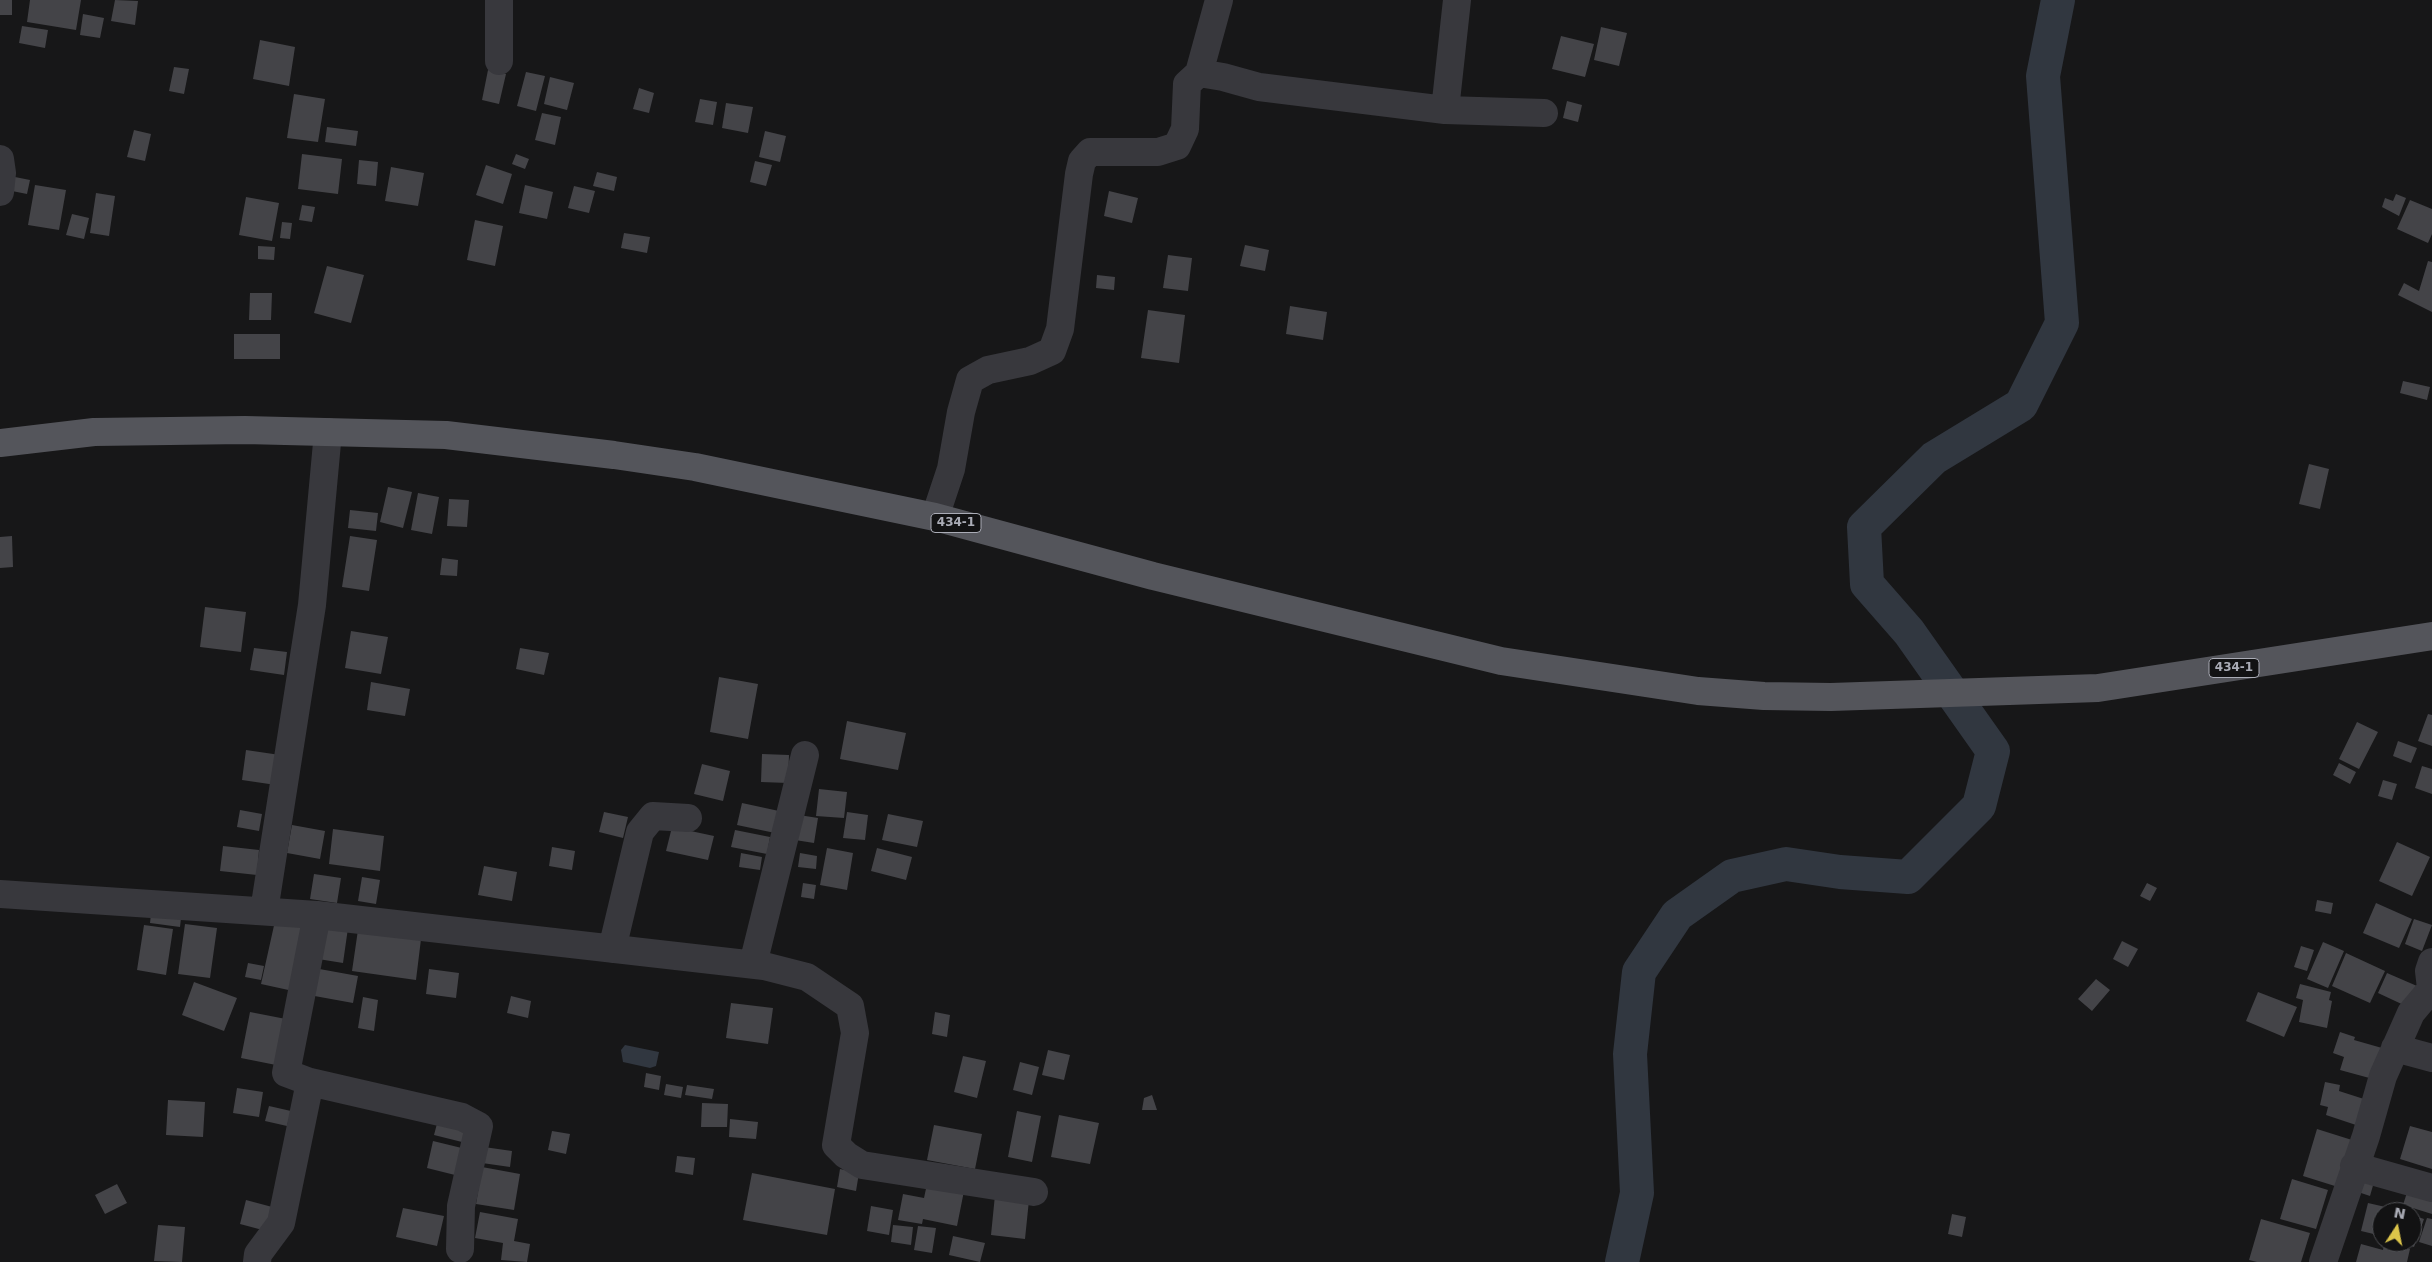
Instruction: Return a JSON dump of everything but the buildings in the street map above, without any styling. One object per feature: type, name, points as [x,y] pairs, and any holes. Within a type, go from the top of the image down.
[{"type":"main road","name":"434-1","points":[[0,443],[94,432],[245,430],[446,435],[614,455],[695,467],[936,517],[1152,576],[1501,661],[1698,691],[1764,696],[1831,697],[1901,693],[2098,688],[2432,636]]},
{"type":"street","points":[[499,0],[499,61]]},
{"type":"street","points":[[936,517],[951,469],[960,412],[970,380],[988,370],[1030,362],[1052,351],[1060,328],[1082,161],[1090,152],[1158,152],[1177,146],[1185,129],[1187,84],[1199,73],[1219,0]]},
{"type":"street","points":[[1445,110],[1457,0]]},
{"type":"street","points":[[1199,73],[1223,77],[1259,87],[1445,110],[1544,113]]},
{"type":"street","points":[[0,159],[2,173],[0,192]]},
{"type":"street","points":[[264,911],[312,605],[328,432]]},
{"type":"street","points":[[753,964],[805,755]]},
{"type":"street","points":[[612,949],[640,832],[653,816],[688,818]]},
{"type":"street","points":[[0,894],[317,915],[753,964],[808,977],[850,1006],[855,1033],[836,1145],[846,1155],[862,1166],[1034,1192]]},
{"type":"street","points":[[317,915],[286,1073],[310,1082],[462,1117],[479,1126],[461,1206],[460,1250]]},
{"type":"street","points":[[2323,1262],[2354,1166],[2366,1136],[2383,1076],[2411,1013],[2432,979]]},
{"type":"street","points":[[2396,1048],[2432,1058]]},
{"type":"street","points":[[257,1262],[258,1254],[281,1223],[310,1082]]},
{"type":"street","points":[[2354,1166],[2432,1188]]},
{"type":"shaded area","points":[[625,1045],[659,1052],[656,1066],[650,1068],[623,1062],[621,1050]]},
{"type":"waterway","points":[[1622,1262],[1637,1193],[1630,1054],[1639,972],[1677,915],[1732,876],[1786,864],[1840,872],[1908,877],[1979,806],[1993,751],[1909,632],[1867,584],[1864,527],[1934,458],[2021,405],[2062,323],[2043,76],[2058,0]]}]
